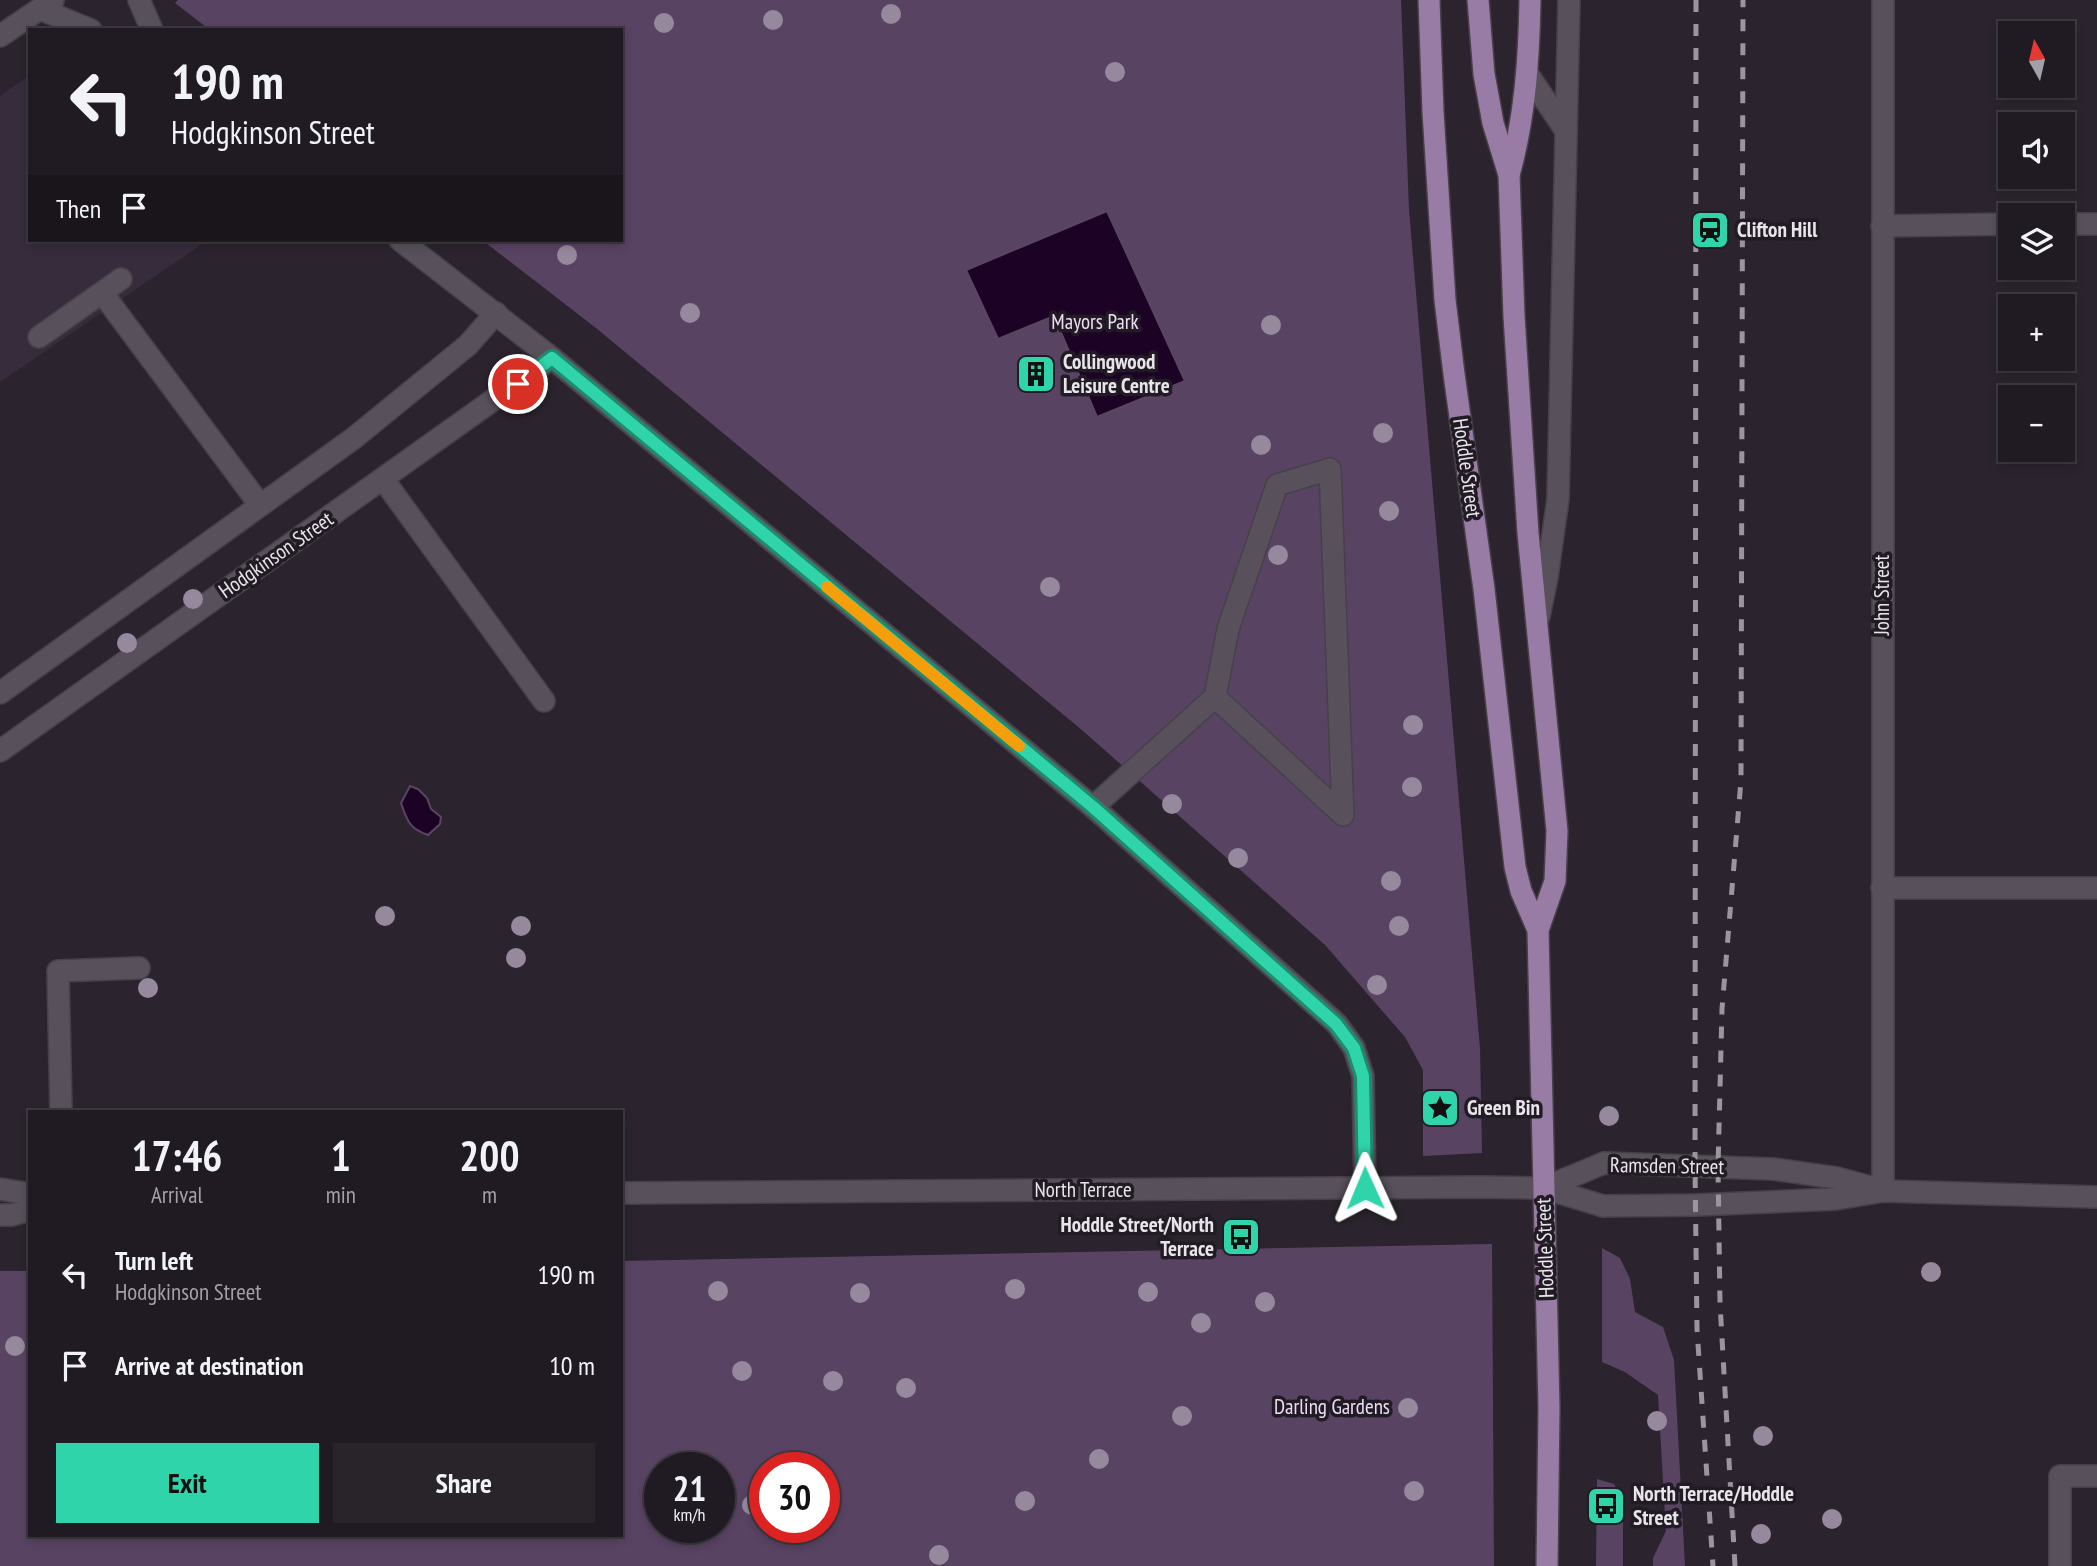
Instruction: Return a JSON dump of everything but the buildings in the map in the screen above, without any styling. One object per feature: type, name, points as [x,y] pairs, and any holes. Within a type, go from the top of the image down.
[{"type":"main road","name":"Hoddle Street","points":[[1429,0],[1439,224],[1454,374],[1485,589],[1515,867],[1521,891],[1538,930]]},
{"type":"main road","name":"Hoddle Street","points":[[1478,0],[1484,74],[1493,123],[1509,175],[1520,422],[1557,844],[1555,881],[1538,930],[1549,1408],[1547,1566]]},
{"type":"main road","points":[[1509,175],[1521,121],[1527,73],[1530,0]]},
{"type":"street","points":[[139,0],[151,28]]},
{"type":"street","points":[[1537,622],[1547,577],[1558,499],[1570,0]]},
{"type":"street","name":"John Street","points":[[1883,0],[1883,1191]]},
{"type":"street","points":[[0,36],[46,4],[88,28]]},
{"type":"street","points":[[1527,73],[1566,131]]},
{"type":"street","points":[[2075,224],[2097,224]]},
{"type":"street","points":[[1882,226],[1998,225]]},
{"type":"street","points":[[403,242],[552,358],[1093,807],[1336,1024],[1354,1048],[1363,1076],[1365,1188]]},
{"type":"street","points":[[39,337],[121,279]]},
{"type":"street","points":[[103,294],[260,505]]},
{"type":"street","points":[[0,693],[354,438],[468,345],[496,313]]},
{"type":"street","name":"Hodgkinson Street","points":[[0,751],[552,358]]},
{"type":"street","points":[[1093,807],[1215,697],[1228,629],[1277,485],[1330,469],[1342,815],[1215,697]]},
{"type":"street","points":[[383,479],[544,701]]},
{"type":"street","points":[[1882,888],[2097,888]]},
{"type":"street","points":[[61,1110],[58,971],[139,968]]},
{"type":"street","name":"Ramsden Street","points":[[1544,1188],[1604,1163],[1773,1169],[1837,1178],[1883,1191]]},
{"type":"street","name":"North Terrace","points":[[623,1194],[1544,1188]]},
{"type":"street","name":"Ramsden Street","points":[[1544,1188],[1603,1206],[1836,1199],[1883,1191],[2097,1197]]},
{"type":"street","points":[[0,1189],[28,1194]]},
{"type":"street","points":[[0,1215],[28,1211]]},
{"type":"street","points":[[2060,1566],[2060,1476],[2097,1476]]},
{"type":"shaded area","points":[[28,76],[28,242],[205,242],[0,382],[0,96]]},
{"type":"shaded area","points":[[1107,211],[1185,381],[1097,417],[1054,316],[998,339],[966,270]]},
{"type":"shaded area","points":[[410,786],[418,789],[427,798],[431,809],[441,817],[440,824],[428,835],[413,827],[403,809],[401,803]]},
{"type":"green space","name":"Mayors Park","points":[[178,0],[1401,0],[1409,210],[1480,1049],[1482,1153],[1423,1156],[1423,1070],[1405,1037],[1325,945],[1082,730],[596,328],[485,242],[623,242],[623,28],[207,28],[175,3]]},
{"type":"green space","name":"Darling Gardens","points":[[1492,1244],[1494,1566],[0,1566],[0,1271],[28,1271],[28,1537],[623,1537],[623,1261]]},
{"type":"green space","points":[[1602,1248],[1620,1258],[1630,1279],[1635,1312],[1663,1327],[1674,1360],[1685,1566],[1653,1566],[1653,1558],[1666,1531],[1658,1395],[1625,1372],[1602,1362]]},
{"type":"green space","points":[[1597,1479],[1614,1484],[1623,1500],[1623,1566],[1596,1566]]},
{"type":"railway","points":[[1696,0],[1695,1166],[1697,1329],[1713,1566]]},
{"type":"railway","points":[[1735,1566],[1720,1303],[1718,1167],[1722,1009],[1741,780],[1743,0]]},
{"type":"slow traffic","points":[[827,587],[1019,746]]},
{"type":"place","name":"Clifton Hill","points":[[1710,230]]},
{"type":"place","name":"Collingwood Leisure Centre","points":[[1036,374]]},
{"type":"place","name":"Green Bin","points":[[1440,1108]]},
{"type":"place","name":"Hoddle Street/North Terrace","points":[[1241,1237]]},
{"type":"place","name":"North Terrace/Hoddle Street","points":[[1606,1506]]},
{"type":"route","points":[[518,384],[552,358],[1093,807],[1336,1024],[1354,1048],[1363,1076],[1365,1188]]}]
